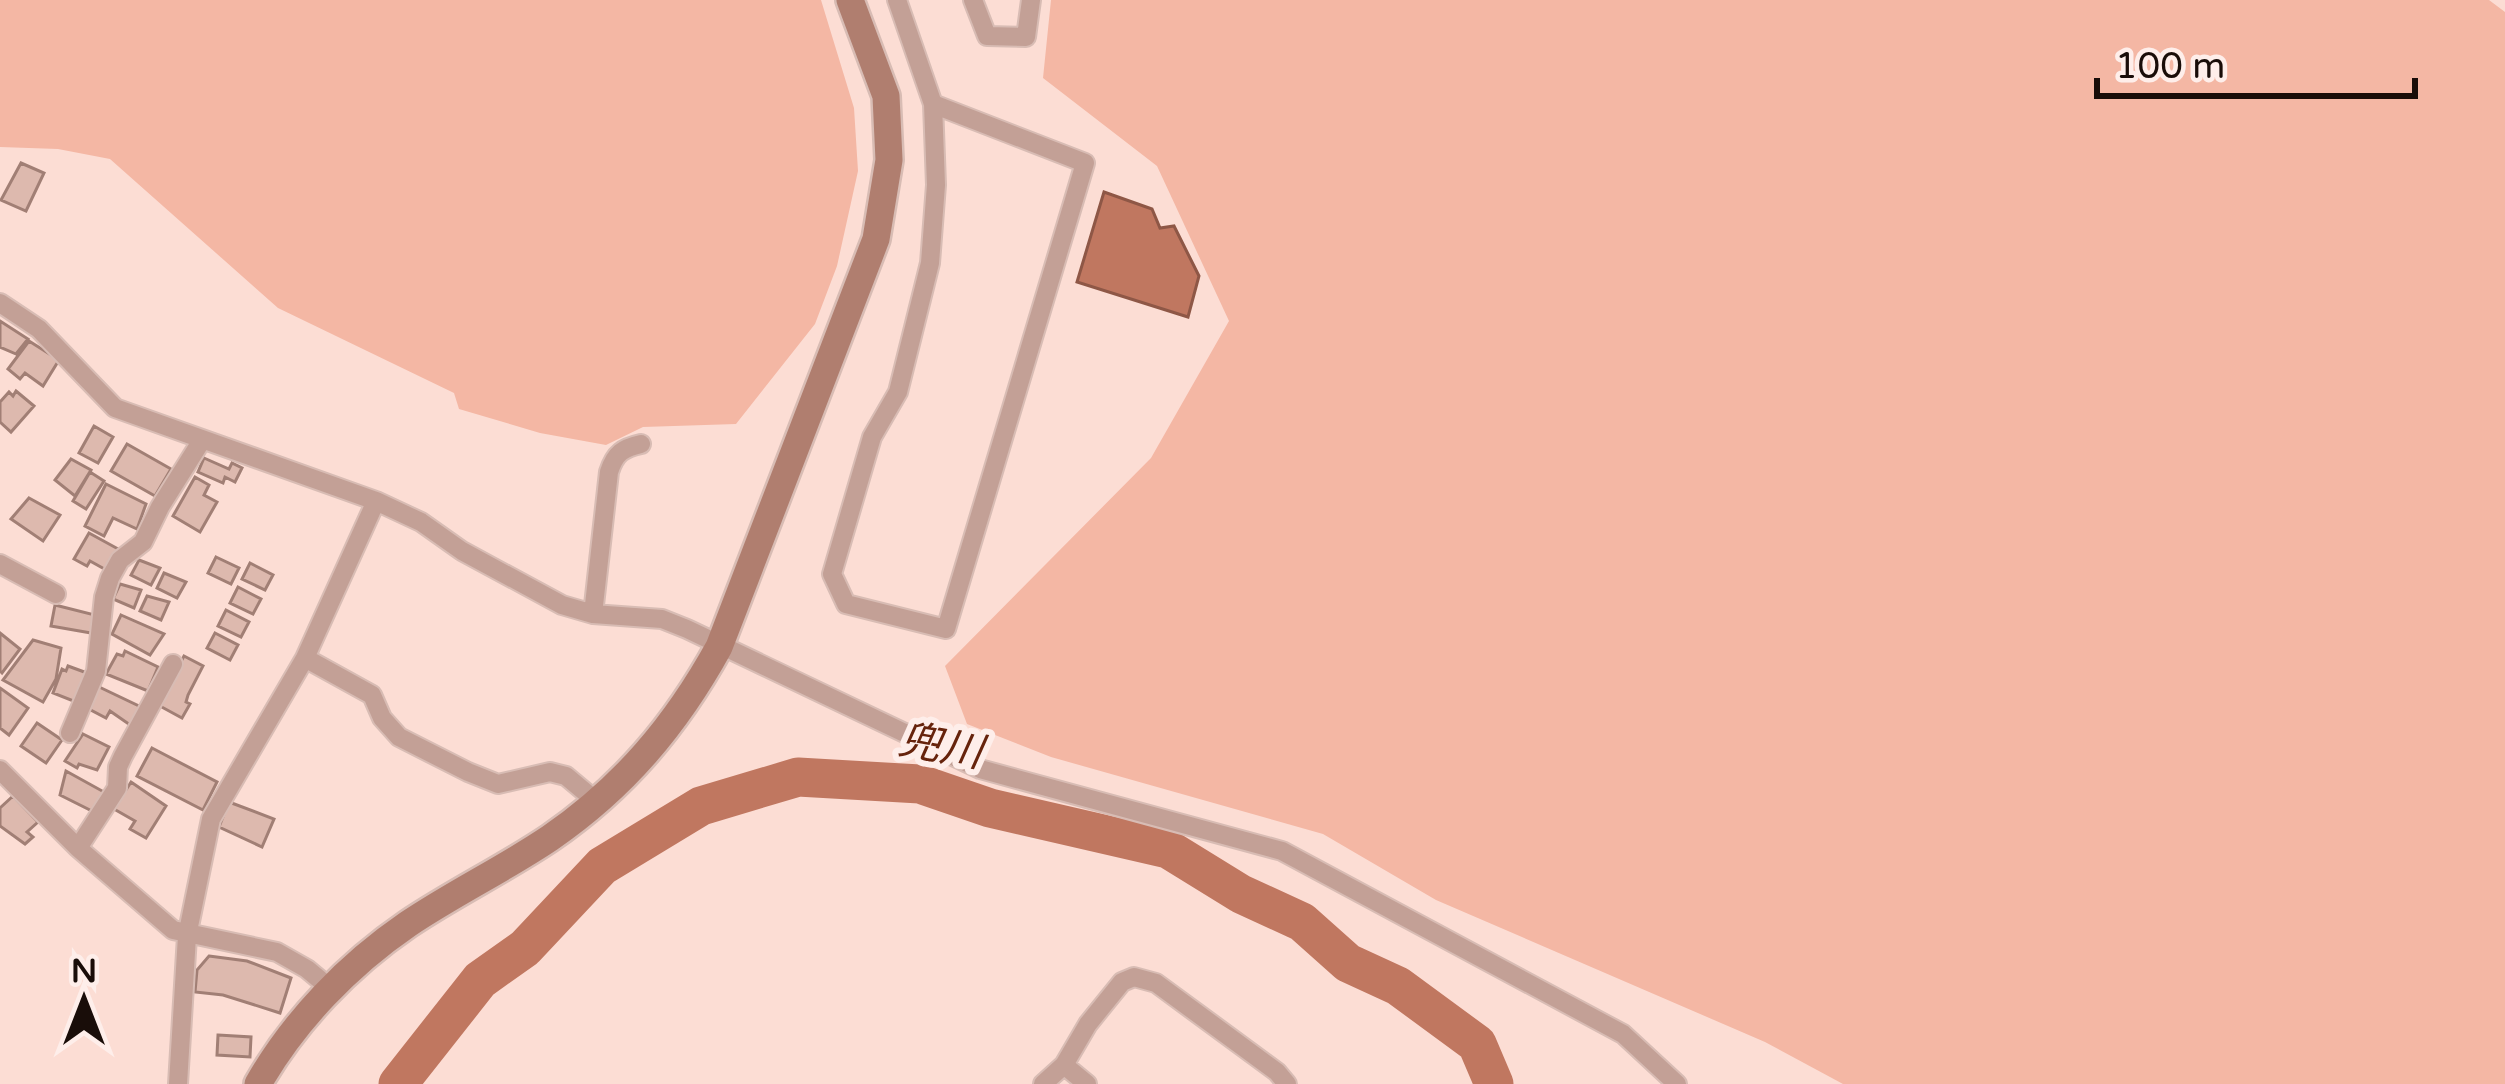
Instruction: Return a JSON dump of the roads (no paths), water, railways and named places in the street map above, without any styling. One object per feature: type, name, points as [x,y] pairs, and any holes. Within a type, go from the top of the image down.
[{"type":"street","points":[[258,1084],[299,1025],[364,956],[597,802],[662,738],[719,647],[876,239],[889,160],[886,96],[850,0]]},
{"type":"street","points":[[898,0],[933,104],[936,185],[930,263],[898,392],[872,437],[832,574],[846,604],[946,629],[1084,163],[933,104]]},
{"type":"street","points":[[973,0],[987,36],[1026,38],[1031,0]]},
{"type":"street","points":[[0,303],[39,329],[115,408],[376,501],[421,522],[462,551],[562,605],[593,614],[662,620],[980,769],[1282,851],[1623,1034],[1677,1084]]},
{"type":"street","points":[[70,733],[96,671],[110,578],[120,560],[143,542],[202,440]]},
{"type":"street","points":[[593,614],[609,472],[614,458],[625,448],[641,444]]},
{"type":"street","points":[[178,1084],[187,936],[212,819],[305,658],[376,501]]},
{"type":"street","points":[[0,564],[56,594]]},
{"type":"street","points":[[305,658],[372,695],[382,718],[400,737],[469,772],[498,784],[550,772],[566,776],[597,802]]},
{"type":"street","points":[[78,848],[117,788],[122,756],[173,664]]},
{"type":"street","points":[[0,770],[78,848],[173,931],[277,952],[331,988]]},
{"type":"street","points":[[1043,1084],[1064,1065],[1088,1024],[1122,982],[1134,977],[1156,982],[1287,1084]]},
{"type":"street","points":[[1064,1065],[1088,1084]]},
{"type":"waterway","name":"兜川","points":[[398,1084],[480,980],[525,948],[602,866],[701,806],[798,777],[920,784],[990,808],[1168,849],[1241,894],[1302,922],[1348,963],[1398,986],[1477,1044],[1494,1084]]}]
